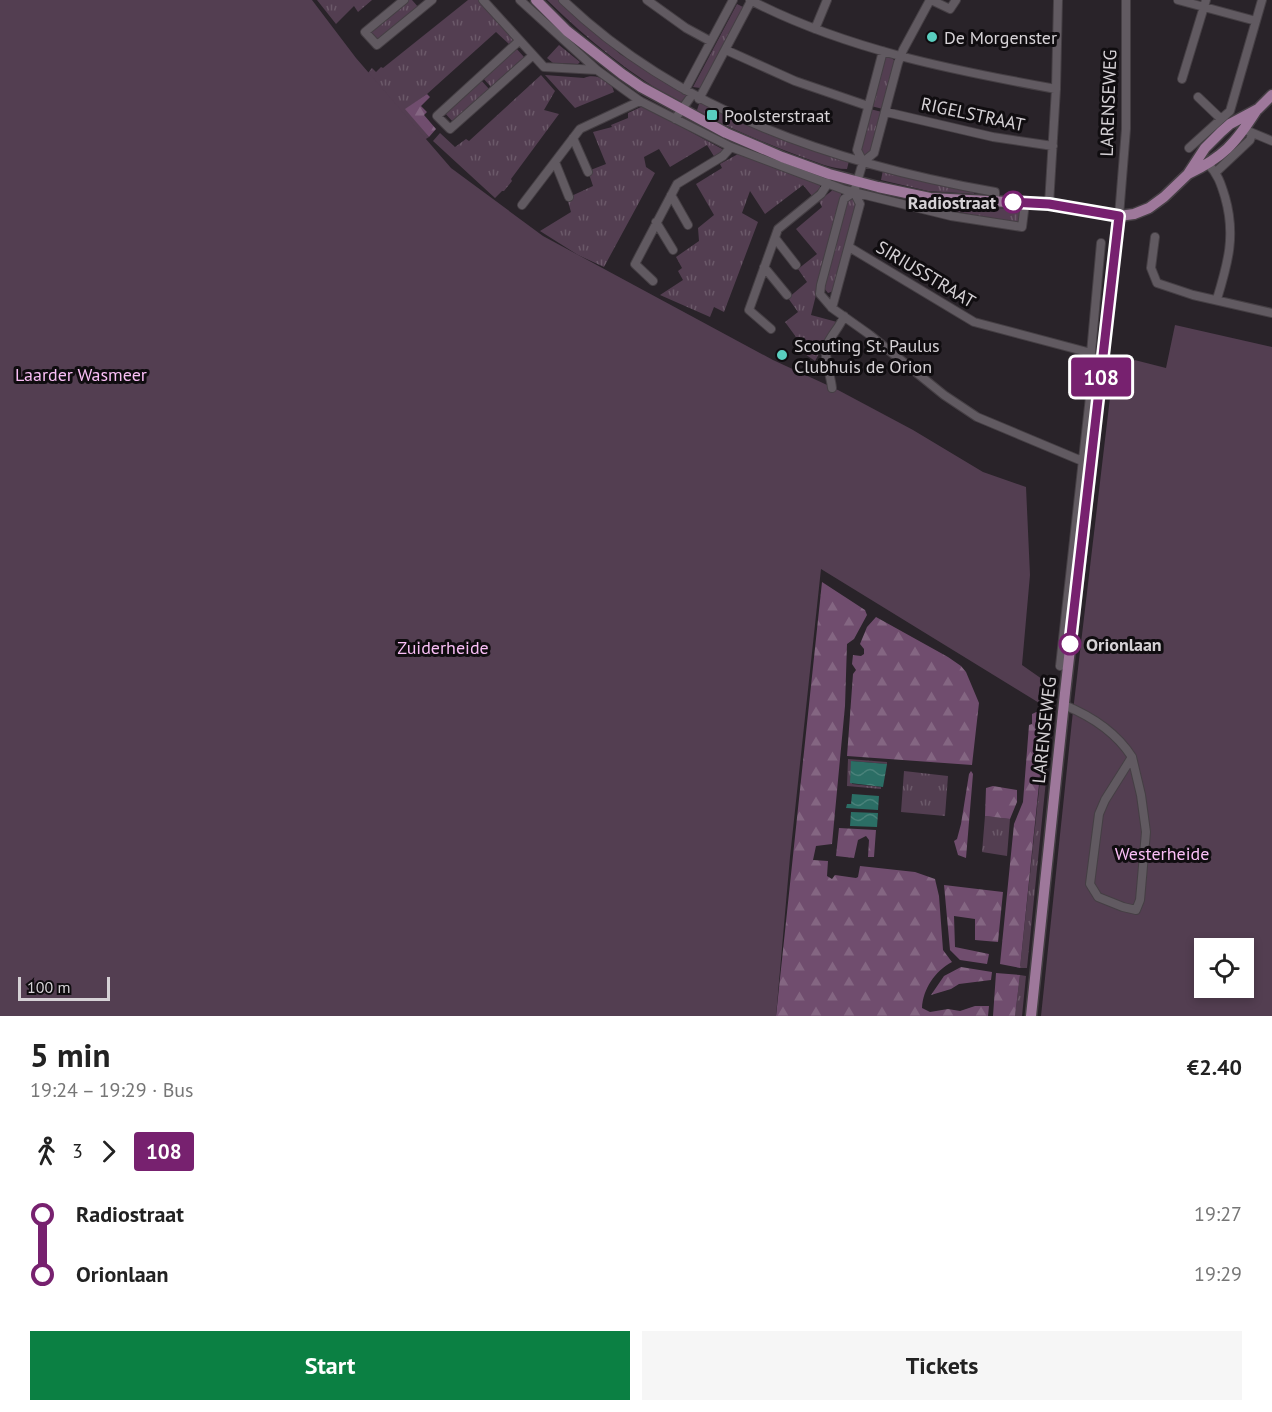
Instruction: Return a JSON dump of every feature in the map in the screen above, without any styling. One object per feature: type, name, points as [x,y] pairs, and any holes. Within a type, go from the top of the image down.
[{"type":"main road","points":[[536,2],[596,55],[651,96],[700,125],[726,133],[856,187],[930,198],[1049,204],[1099,214],[1119,211],[1134,214],[1149,208],[1164,197],[1188,174],[1205,148],[1234,116],[1258,109]]},
{"type":"main road","points":[[1188,174],[1212,168],[1222,154],[1249,131],[1258,109],[1272,95]]},
{"type":"main road","name":"LARENSEWEG","points":[[1031,1016],[1119,211]]},
{"type":"street","points":[[404,0],[365,32],[377,45],[432,0]]},
{"type":"street","points":[[483,0],[544,67],[597,70]]},
{"type":"street","points":[[520,0],[597,70],[640,101],[678,114],[731,147],[828,183],[856,187],[951,216],[1022,227],[1025,203]]},
{"type":"street","points":[[563,0],[591,26],[633,58],[692,94],[800,143],[931,180],[995,192],[995,201]]},
{"type":"street","points":[[647,0],[686,28],[710,41]]},
{"type":"street","points":[[692,94],[710,41],[733,0]]},
{"type":"street","points":[[678,114],[726,50],[751,0],[815,28],[883,51],[970,73],[1056,89]]},
{"type":"street","points":[[815,28],[827,0]]},
{"type":"street","points":[[832,308],[860,204],[856,187],[863,162],[874,153],[901,56],[931,0],[942,3],[950,9],[956,0]]},
{"type":"street","points":[[1049,204],[1056,89],[1058,0]]},
{"type":"street","name":"LARENSEWEG","points":[[1119,211],[1126,129],[1126,0]]},
{"type":"street","points":[[1178,0],[1205,3],[1256,21]]},
{"type":"street","points":[[1189,148],[1221,119],[1234,116],[1262,0]]},
{"type":"street","points":[[1182,79],[1205,3]]},
{"type":"street","points":[[519,41],[437,116],[450,129],[532,56]]},
{"type":"street","points":[[726,50],[795,81],[868,106]]},
{"type":"street","points":[[863,162],[857,150],[883,51]]},
{"type":"street","points":[[1198,97],[1221,119]]},
{"type":"street","points":[[522,205],[580,129],[640,101]]},
{"type":"street","name":"RIGELSTRAAT","points":[[886,112],[993,137],[1053,146]]},
{"type":"street","points":[[1221,132],[1231,129],[1236,136],[1234,143]]},
{"type":"street","points":[[1217,299],[1231,251],[1230,215],[1212,168],[1250,140],[1249,131],[1272,141]]},
{"type":"street","points":[[573,138],[588,172]]},
{"type":"street","points":[[1212,141],[1209,150],[1214,154],[1222,154]]},
{"type":"street","points":[[653,281],[635,264],[677,184],[723,156],[731,147]]},
{"type":"street","points":[[555,162],[569,197]]},
{"type":"street","points":[[745,319],[778,230],[821,194],[828,183]]},
{"type":"street","points":[[856,187],[844,199],[820,294],[832,308],[944,395],[977,417],[1082,461]]},
{"type":"street","points":[[671,195],[688,225]]},
{"type":"street","points":[[656,222],[674,250]]},
{"type":"street","points":[[1155,237],[1151,268],[1157,283],[1272,313]]},
{"type":"street","points":[[775,238],[796,265]]},
{"type":"street","name":"LARENSEWEG","points":[[1060,666],[1094,361],[1091,353],[1101,243]]},
{"type":"street","name":"SIRIUSSTRAAT","points":[[849,247],[974,322],[1091,353]]},
{"type":"street","points":[[764,267],[787,295]]},
{"type":"street","points":[[749,310],[771,329]]},
{"type":"street","points":[[832,388],[826,351],[844,316]]},
{"type":"street","points":[[1064,705],[1076,710],[1113,734],[1122,741],[1132,757],[1142,798],[1146,832],[1140,900],[1136,910],[1098,897],[1090,884],[1099,814],[1105,800],[1132,757]]},
{"type":"green space","name":"Zuiderheide","points":[[0,0],[312,0],[356,58],[451,168],[543,236],[773,360],[838,390],[913,430],[983,472],[1026,487],[1030,575],[1022,665],[1052,686],[1049,709],[821,569],[790,857],[776,1016],[0,1016]]},
{"type":"green space","points":[[317,0],[372,0],[358,12],[354,6],[336,24]]},
{"type":"green space","points":[[407,0],[412,0],[419,8],[378,41],[369,31]]},
{"type":"green space","points":[[468,0],[479,0],[516,41],[511,46],[496,32],[427,94],[406,109],[429,137],[413,147],[363,79],[372,68],[376,72],[381,67],[383,68]]},
{"type":"green space","points":[[547,0],[559,0],[620,54],[687,95],[682,104],[611,56]]},
{"type":"green space","points":[[737,4],[743,7],[700,88],[693,87]]},
{"type":"green space","points":[[559,45],[580,62],[578,64],[553,63],[547,58]]},
{"type":"green space","points":[[515,47],[524,57],[491,87],[482,77]]},
{"type":"green space","points":[[887,57],[895,61],[883,109],[871,106]]},
{"type":"green space","points":[[541,75],[555,91],[544,110],[559,114],[511,179],[512,181],[495,198],[433,141],[440,133],[455,147],[466,139],[469,141]]},
{"type":"green space","points":[[545,75],[598,77],[607,81],[614,92],[575,108]]},
{"type":"green space","points":[[480,79],[489,89],[453,122],[444,112]]},
{"type":"green space","points":[[427,94],[430,97],[421,106],[427,112],[424,115],[436,129],[429,137],[405,109]]},
{"type":"green space","points":[[700,101],[849,161],[847,169],[830,167],[802,157],[699,113],[697,110]]},
{"type":"green space","points":[[643,106],[724,150],[715,158],[707,145],[670,167],[659,149],[644,157],[646,167],[655,173],[604,267],[578,255],[540,231],[571,212],[567,198],[593,186],[588,171],[606,164],[593,132],[612,127],[611,125],[628,118],[628,113]]},
{"type":"green space","points":[[870,109],[882,112],[872,152],[863,156],[860,152]]},
{"type":"green space","points":[[738,154],[820,185],[820,188],[812,196],[803,185],[765,214],[750,191],[742,213],[758,222],[724,312],[714,307],[710,317],[660,295],[683,280],[678,271],[682,268],[676,257],[699,241],[698,228],[714,215],[696,184],[722,168],[720,164]]},
{"type":"green space","points":[[883,170],[974,190],[974,194],[928,191],[881,180]]},
{"type":"green space","points":[[834,189],[842,191],[811,315],[837,322],[815,361],[802,352],[808,342],[796,337],[785,322],[798,312],[788,298],[807,282],[798,269],[817,254],[796,229],[822,207],[819,201]]},
{"type":"green space","points":[[852,197],[858,204],[834,291],[828,293],[824,288],[846,201]]},
{"type":"green space","points":[[942,208],[1019,209],[1021,212],[1018,225]]},
{"type":"green space","name":"Westerheide","points":[[1175,325],[1272,347],[1272,1016],[1041,1016],[1073,711],[1115,355],[1166,368]]},
{"type":"green space","points":[[822,582],[865,610],[867,615],[854,639],[847,644],[845,706],[832,844],[816,846],[813,860],[828,861],[827,876],[832,879],[835,875],[856,878],[860,866],[915,872],[935,879],[939,896],[943,950],[952,962],[940,970],[927,987],[922,1008],[930,1012],[948,1009],[960,1011],[975,1006],[989,1006],[988,1016],[776,1016]]},
{"type":"green space","points":[[876,617],[948,657],[966,672],[979,703],[972,765],[847,756],[853,674],[856,670],[852,664],[853,655],[864,654],[864,649],[860,644],[867,627]]},
{"type":"green space","points":[[1047,707],[1020,968],[1000,964],[1014,824],[1023,802],[1029,725],[1032,724],[1032,714]]},
{"type":"green space","points":[[1047,715],[1052,721],[1027,968],[1020,968]]},
{"type":"green space","points":[[848,759],[887,762],[887,764],[851,761],[852,784],[881,787],[881,789],[847,786]]},
{"type":"green space","points":[[904,771],[948,776],[945,816],[901,812]]},
{"type":"green space","points":[[971,771],[973,774],[966,858],[958,855],[954,841],[957,839],[961,824]]},
{"type":"green space","points":[[993,786],[1017,790],[1017,802],[1010,819],[985,816],[986,788]]},
{"type":"green space","points":[[985,816],[1010,819],[1007,856],[982,852]]},
{"type":"green space","points":[[839,828],[876,830],[874,857],[868,857],[869,840],[866,836],[858,840],[854,858],[836,856]]},
{"type":"green space","points":[[944,885],[1003,892],[998,942],[975,940],[975,919],[954,916],[955,947],[989,954],[987,964],[960,960],[950,950]]},
{"type":"green space","points":[[961,967],[992,972],[991,980],[959,984],[931,995],[944,976]]},
{"type":"green space","points":[[996,973],[1020,975],[1015,1016],[993,1016]]},
{"type":"green space","points":[[1020,975],[1026,976],[1022,1016],[1015,1016]]},
{"type":"water","points":[[851,761],[887,764],[883,787],[850,783]]},
{"type":"water","points":[[852,794],[879,796],[878,810],[846,808],[847,804],[851,804]]},
{"type":"water","points":[[851,812],[878,813],[877,827],[850,826]]},
{"type":"bus line","name":"108","points":[[1013,202],[1049,204],[1119,216],[1070,644]]},
{"type":"place","name":"De Morgenster","points":[[932,37]]},
{"type":"place","name":"Poolsterstraat","points":[[712,115]]},
{"type":"place","name":"Radiostraat","points":[[1013,202]]},
{"type":"place","name":"Scouting St. Paulus Clubhuis de Orion","points":[[782,355]]},
{"type":"place","name":"Orionlaan","points":[[1070,644]]},
{"type":"park label","name":"Laarder Wasmeer","points":[[81,374]]}]
